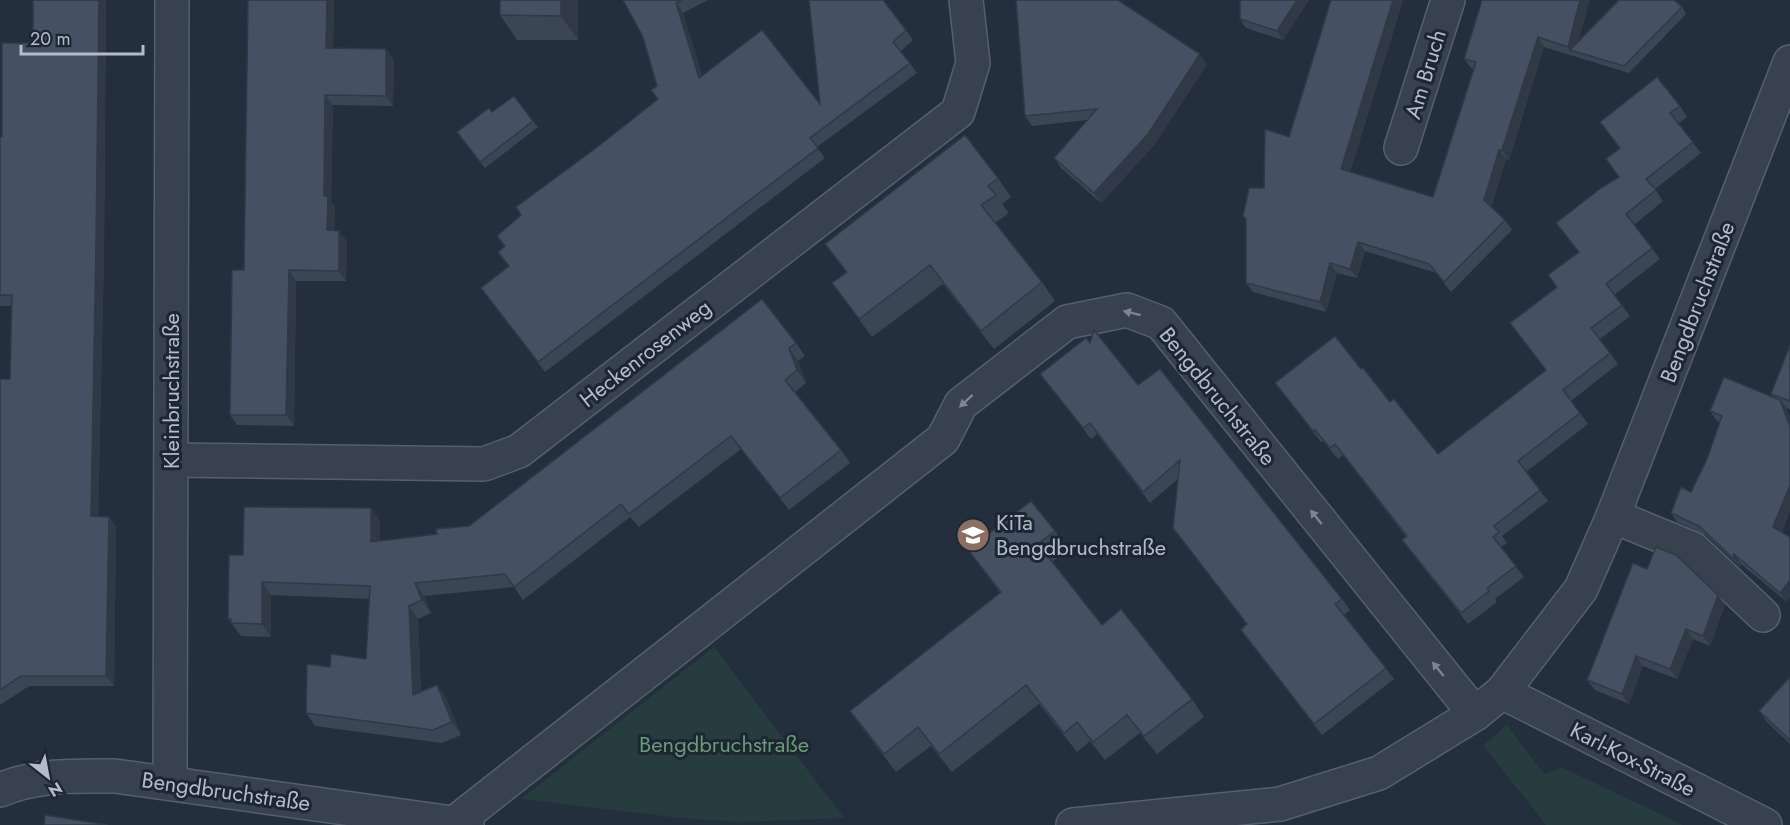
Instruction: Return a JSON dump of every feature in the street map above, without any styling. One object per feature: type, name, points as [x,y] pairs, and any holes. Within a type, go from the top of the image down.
[{"type":"street","name":"Kleinbruchstraße","points":[[170,783],[172,0]]},
{"type":"street","name":"Heckenrosenweg","points":[[171,460],[484,464],[519,451],[958,112],[973,63],[966,0]]},
{"type":"street","name":"Am Bruch","points":[[1401,148],[1448,0]]},
{"type":"street","name":"Bengdbruchstraße","points":[[1073,825],[1280,804],[1379,773],[1475,714],[1502,693],[1581,589],[1613,516],[1790,62]]},
{"type":"street","name":"Bengdbruchstraße","points":[[0,790],[32,780],[58,776],[115,776],[458,824],[943,439],[961,404],[1067,322],[1127,310],[1161,323],[1475,714]]},
{"type":"street","points":[[1613,516],[1693,549],[1763,615]]},
{"type":"street","name":"Karl-Kox-Straße","points":[[1502,693],[1765,825]]},
{"type":"green space","points":[[714,647],[844,818],[741,822],[680,818],[521,799]]},
{"type":"green space","points":[[1507,725],[1546,774],[1561,767],[1683,825],[1546,825],[1483,745]]},
{"type":"building","points":[[33,0],[99,0],[91,516],[109,517],[106,676],[21,676],[0,690],[0,379],[10,379],[12,295],[0,295],[2,43],[33,43]]},
{"type":"building","points":[[248,0],[327,0],[326,48],[386,49],[386,96],[325,95],[324,196],[328,196],[327,230],[339,231],[339,271],[289,270],[286,415],[230,415],[232,270],[244,270]]},
{"type":"building","points":[[500,0],[561,0],[561,16],[500,15]]},
{"type":"building","points":[[623,0],[682,0],[676,3],[699,78],[762,30],[820,104],[809,0],[883,0],[906,30],[893,42],[910,63],[810,138],[818,148],[538,362],[481,288],[509,266],[498,252],[505,246],[497,236],[521,215],[516,207],[658,99],[651,90],[657,86],[643,37]]},
{"type":"building","points":[[1016,0],[1118,0],[1200,54],[1148,134],[1094,193],[1054,158],[1097,109],[1025,116]]},
{"type":"building","points":[[1240,0],[1297,0],[1277,31],[1240,19]]},
{"type":"building","points":[[1331,0],[1393,0],[1341,169],[1433,197],[1476,62],[1464,59],[1482,0],[1580,0],[1568,47],[1538,37],[1502,150],[1499,150],[1484,200],[1505,220],[1444,282],[1429,264],[1358,242],[1350,269],[1330,263],[1320,302],[1246,283],[1246,219],[1243,216],[1249,188],[1264,188],[1265,129],[1289,137]]},
{"type":"building","points":[[1619,0],[1674,0],[1682,7],[1624,66],[1570,50]]},
{"type":"building","points":[[1657,77],[1680,106],[1670,113],[1693,142],[1646,179],[1656,190],[1626,214],[1652,248],[1606,284],[1622,305],[1591,328],[1610,353],[1563,390],[1580,413],[1518,461],[1540,490],[1494,526],[1499,532],[1493,537],[1516,566],[1487,588],[1489,591],[1461,613],[1402,540],[1407,536],[1335,444],[1330,448],[1315,430],[1313,431],[1275,383],[1335,336],[1390,402],[1394,399],[1438,454],[1546,370],[1510,323],[1557,287],[1548,275],[1579,252],[1556,223],[1619,177],[1606,159],[1620,148],[1600,122]]},
{"type":"building","points":[[514,96],[533,121],[480,162],[457,132],[489,108],[492,112]]},
{"type":"building","points":[[965,135],[998,178],[988,186],[996,195],[981,205],[1042,282],[981,331],[930,265],[859,319],[832,283],[847,272],[825,244]]},
{"type":"building","points":[[762,299],[796,343],[789,348],[797,370],[785,380],[841,450],[780,498],[731,436],[629,514],[621,504],[514,587],[505,574],[415,583],[422,600],[409,606],[413,695],[437,685],[452,722],[433,730],[306,713],[307,664],[330,667],[331,654],[366,659],[370,586],[262,582],[262,624],[232,623],[231,619],[228,619],[229,555],[243,555],[244,507],[371,508],[371,542],[437,534],[436,529],[469,526]]},
{"type":"building","points":[[1094,330],[1138,385],[1160,369],[1342,599],[1335,604],[1386,668],[1314,724],[1241,630],[1247,624],[1173,528],[1180,460],[1143,492],[1090,423],[1083,428],[1040,374],[1086,338],[1090,343]]},
{"type":"building","points":[[1790,345],[1790,401],[1771,394]]},
{"type":"building","points":[[1724,377],[1780,400],[1790,426],[1790,485],[1773,527],[1790,537],[1790,580],[1780,593],[1734,554],[1733,558],[1699,526],[1671,513],[1681,487],[1691,492],[1707,459],[1722,416],[1710,411]]},
{"type":"building","points":[[1031,501],[1055,531],[1038,544],[1102,625],[1121,609],[1192,699],[1144,736],[1127,715],[1093,742],[1077,722],[1064,733],[1026,685],[939,754],[918,727],[884,754],[850,711],[1001,592],[968,550]]},
{"type":"building","points":[[1656,547],[1676,555],[1718,595],[1703,636],[1686,629],[1670,669],[1636,656],[1622,694],[1587,680],[1633,563],[1647,569]]},
{"type":"building","points":[[1790,677],[1790,740],[1759,711]]},
{"type":"building","points":[[45,815],[108,825],[44,825]]},
{"type":"place","name":"KiTa Bengdbruchstraße","points":[[973,535]]}]
